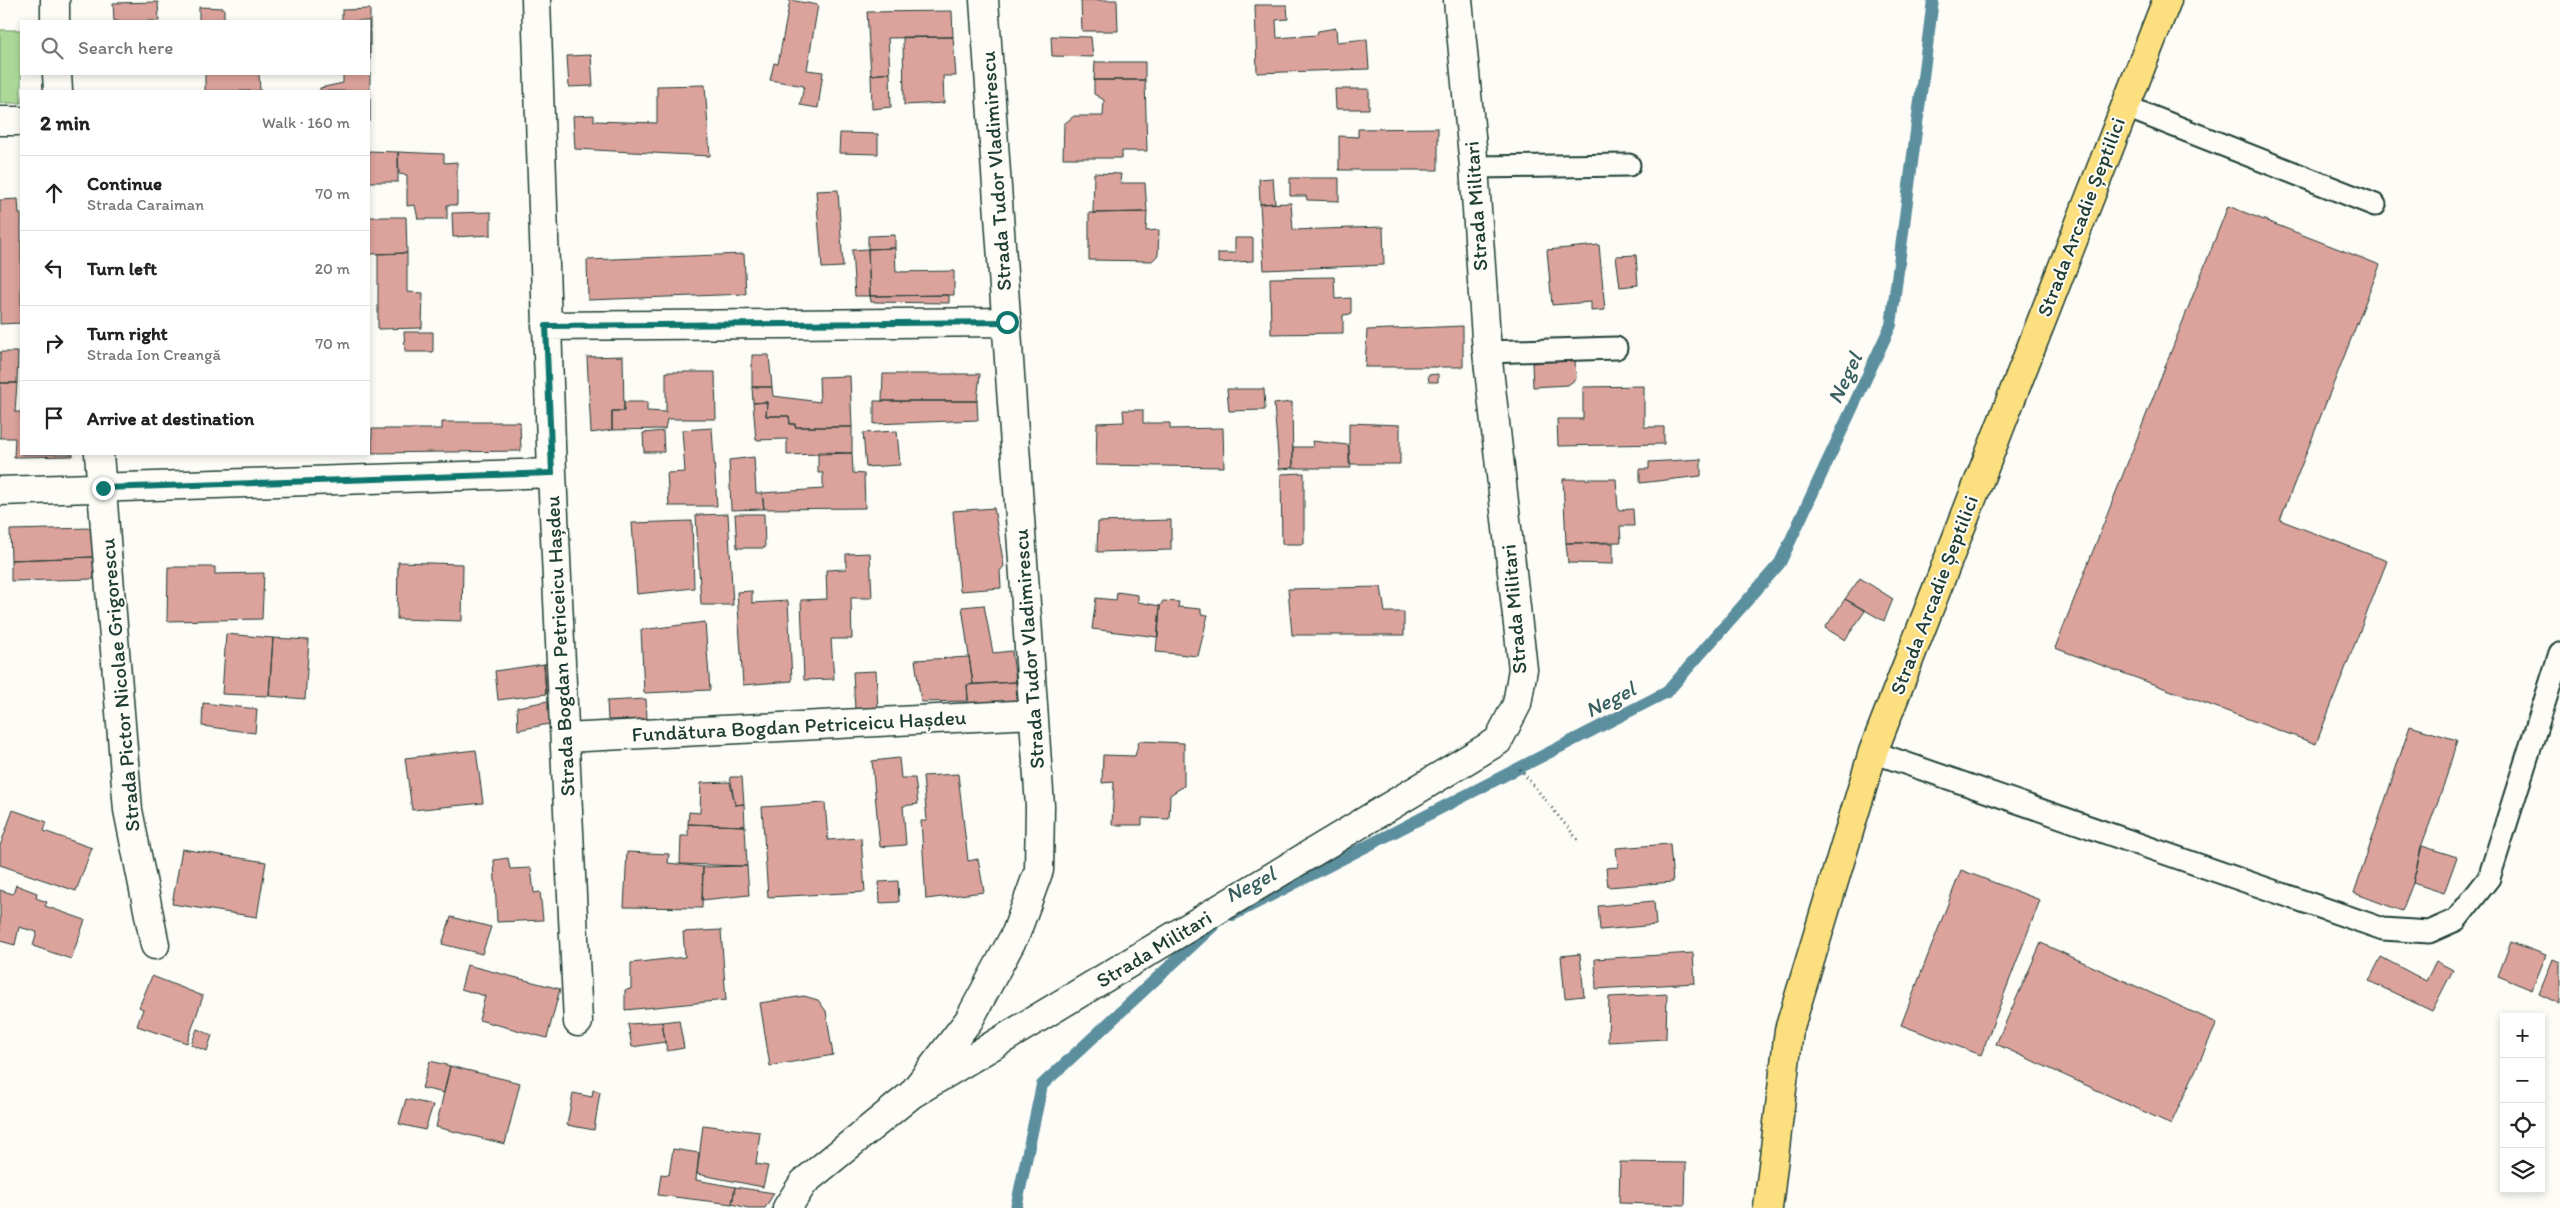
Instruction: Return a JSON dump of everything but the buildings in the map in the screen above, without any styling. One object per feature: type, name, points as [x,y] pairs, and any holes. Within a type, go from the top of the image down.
[{"type":"main road","name":"Strada Arcadie Șeptilici","points":[[1768,1208],[1789,1030],[1873,752],[2167,0]]},
{"type":"street","points":[[55,0],[55,20]]},
{"type":"street","name":"Strada Bogdan Petriceicu Hașdeu","points":[[536,0],[552,473],[578,1022]]},
{"type":"street","name":"Strada Tudor Vladimirescu","points":[[787,1208],[804,1182],[912,1094],[969,1020],[1016,933],[1039,870],[1040,806],[984,0]]},
{"type":"street","name":"Strada Militari","points":[[912,1094],[1498,741],[1517,704],[1523,669],[1487,352],[1474,167],[1458,0]]},
{"type":"street","points":[[57,75],[58,90]]},
{"type":"street","points":[[0,121],[20,121]]},
{"type":"street","points":[[546,326],[1007,322]]},
{"type":"street","name":"Strada Pictor Nicolae Grigorescu","points":[[99,455],[128,810],[155,945]]},
{"type":"street","points":[[0,491],[552,473]]},
{"type":"street","name":"Fundătura Bogdan Petriceicu Hașdeu","points":[[565,738],[1033,714]]},
{"type":"lane","points":[[2124,106],[2375,205]]},
{"type":"lane","points":[[1474,167],[1629,165]]},
{"type":"lane","points":[[1487,352],[1616,348]]},
{"type":"lane","points":[[1873,752],[2383,929],[2429,932],[2456,920],[2489,878],[2560,653]]},
{"type":"path","points":[[1498,741],[1578,840]]},
{"type":"green space","points":[[0,30],[20,30],[20,103],[0,103]]},
{"type":"waterway","name":"Negel","points":[[1233,915],[1667,692],[1780,563],[1891,325],[1933,0]]},
{"type":"waterway","name":"Negel","points":[[1016,1208],[1042,1085],[1213,926]]},
{"type":"route","points":[[103,488],[552,473],[546,326],[1007,322]]}]
